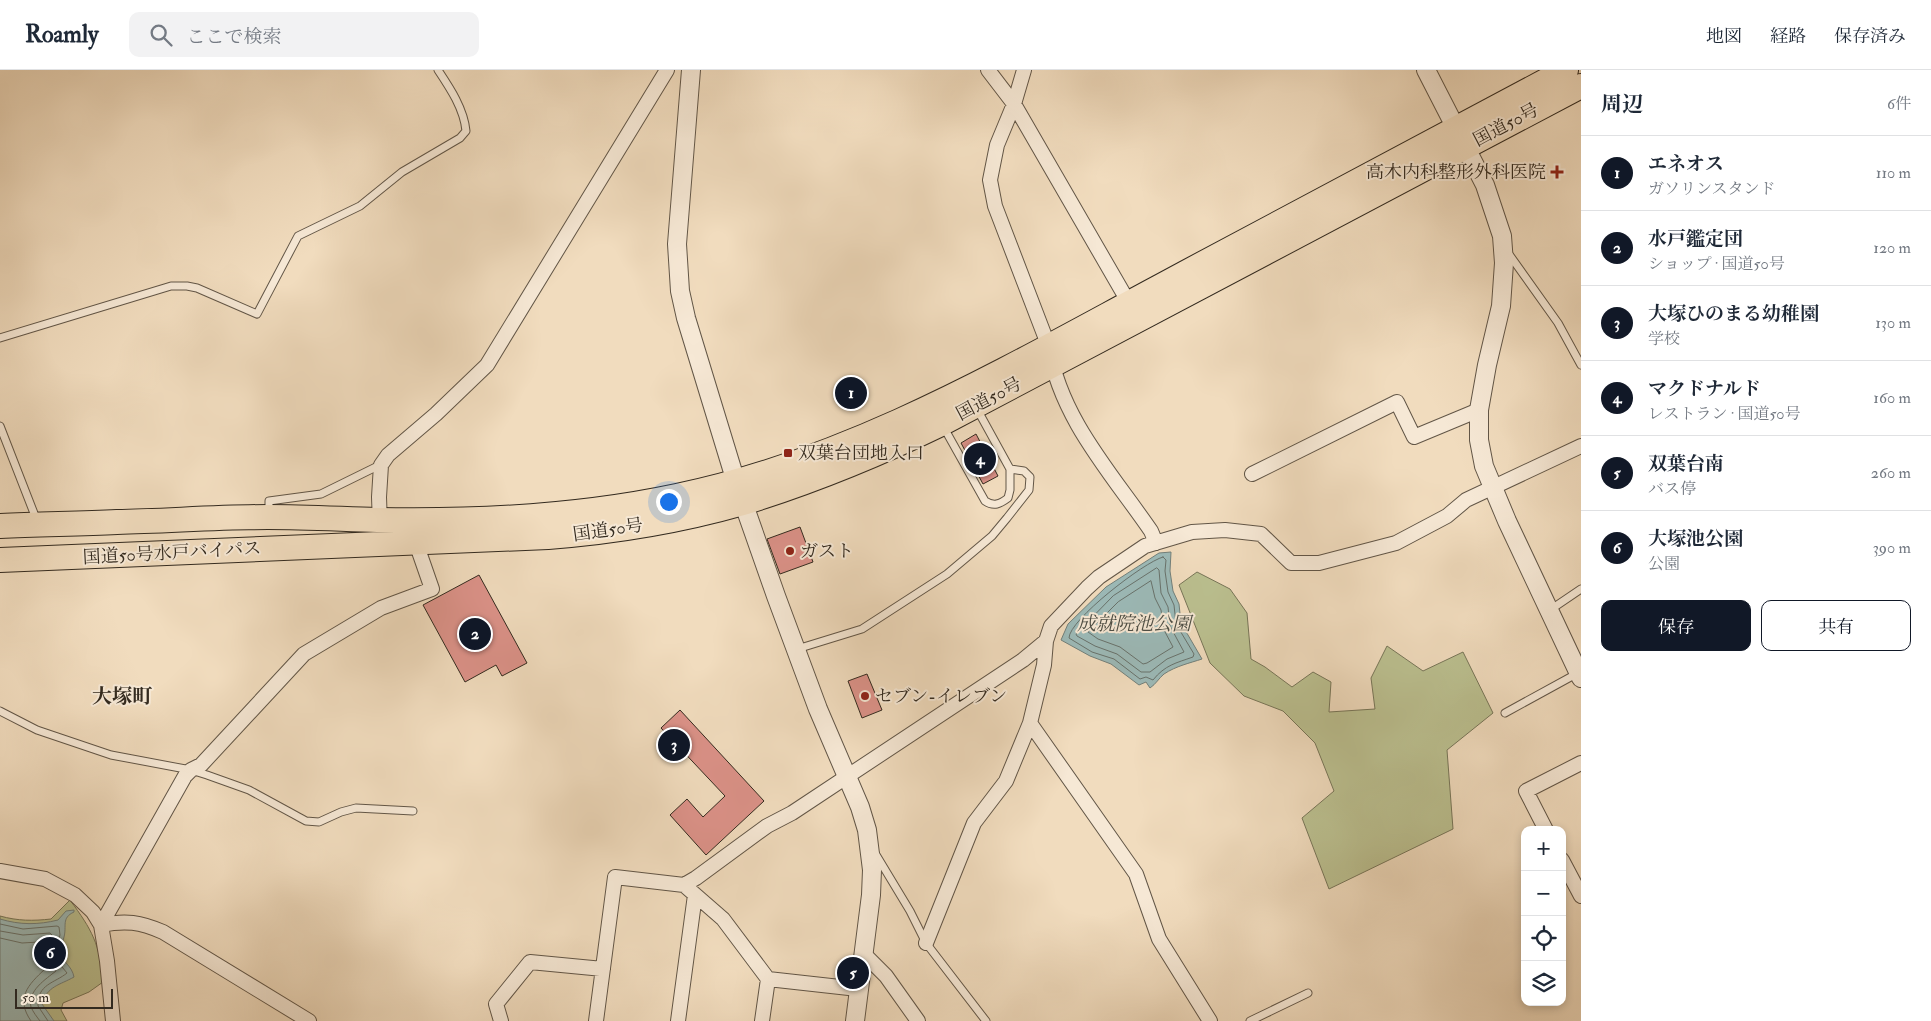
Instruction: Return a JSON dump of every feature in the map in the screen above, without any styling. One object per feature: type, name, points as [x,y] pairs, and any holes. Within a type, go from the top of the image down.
[{"type":"highway","name":"国道50号","points":[[344,546],[511,540],[582,534],[684,517],[819,455],[883,430],[954,396],[1051,356],[1461,138],[1566,70]]},
{"type":"highway","name":"国道50号","points":[[342,519],[507,518],[571,513],[652,501],[739,493],[829,473],[894,446],[976,406],[1129,303],[1318,201],[1581,86]]},
{"type":"highway","points":[[0,526],[270,517],[342,519]]},
{"type":"highway","name":"国道50号水戸バイパス","points":[[0,540],[102,538],[342,519]]},
{"type":"highway","points":[[0,576],[176,568],[281,560],[344,546]]},
{"type":"highway","name":"国道50号水戸バイパス","points":[[0,560],[344,546]]},
{"type":"street","points":[[379,544],[381,465],[388,455],[436,414],[487,365],[667,70]]},
{"type":"street","points":[[691,70],[677,244],[680,291],[686,318],[739,493],[795,650],[860,807],[870,848],[872,870],[871,895],[855,1021]]},
{"type":"street","points":[[988,70],[1014,104],[1129,303]]},
{"type":"street","points":[[1024,70],[1014,104],[997,145],[990,180],[995,206],[1082,433],[1146,525],[1156,543]]},
{"type":"street","points":[[1426,70],[1486,185],[1499,222],[1503,246],[1504,263],[1501,306],[1479,410],[1480,440],[1484,466],[1492,488],[1580,676]]},
{"type":"street","points":[[1252,474],[1396,402],[1414,437],[1479,410]]},
{"type":"street","points":[[926,943],[974,823],[1006,781],[1030,723],[1044,665],[1046,641],[1051,626],[1098,577],[1144,546],[1192,532],[1225,530],[1261,534],[1291,563],[1319,563],[1396,543],[1447,516],[1466,500],[1581,446]]},
{"type":"street","points":[[101,925],[185,776],[191,770],[201,765],[304,654],[381,608],[432,589],[416,543]]},
{"type":"street","points":[[684,885],[767,826],[792,813],[1023,660],[1046,641]]},
{"type":"street","points":[[1030,723],[1136,874],[1159,939],[1210,1021]]},
{"type":"street","points":[[1544,826],[1526,791],[1581,763]]},
{"type":"street","points":[[1566,868],[1581,896]]},
{"type":"street","points":[[0,871],[45,879],[75,895],[93,912],[101,925],[108,962],[113,1021]]},
{"type":"street","points":[[596,1021],[616,877],[684,885],[723,920],[768,979],[762,1021]]},
{"type":"street","points":[[678,1021],[695,895]]},
{"type":"street","points":[[101,925],[117,922],[144,924],[163,932],[309,1021]]},
{"type":"street","points":[[863,952],[886,976],[918,1021]]},
{"type":"street","points":[[501,1021],[496,1004],[530,962],[603,969]]},
{"type":"street","points":[[768,979],[858,989]]},
{"type":"lane","points":[[0,338],[171,286],[197,288],[257,314],[298,236],[360,206],[402,172],[460,138],[466,132],[466,124],[458,106],[438,70]]},
{"type":"lane","points":[[1503,246],[1522,269],[1528,283],[1558,323],[1581,365]]},
{"type":"lane","points":[[941,424],[985,501],[990,505],[996,505],[1008,498],[1010,469],[976,406]]},
{"type":"lane","points":[[0,426],[38,524]]},
{"type":"lane","points":[[270,517],[268,502],[321,494],[381,465]]},
{"type":"lane","points":[[795,650],[862,629],[947,574],[992,536],[1029,490],[1030,477],[1024,471],[1010,469]]},
{"type":"lane","points":[[1550,610],[1581,589]]},
{"type":"lane","points":[[1505,713],[1580,676]]},
{"type":"lane","points":[[0,711],[37,730],[111,755],[191,770],[249,790],[306,821],[319,822],[341,812],[356,808],[413,811]]},
{"type":"lane","points":[[870,848],[897,888],[926,943],[986,1021]]},
{"type":"lane","points":[[1250,1021],[1308,993]]},
{"type":"green space","points":[[1197,572],[1230,589],[1247,613],[1251,659],[1292,687],[1313,672],[1331,682],[1329,712],[1375,709],[1371,678],[1387,646],[1423,671],[1463,652],[1493,713],[1447,750],[1453,829],[1329,889],[1302,818],[1334,791],[1315,743],[1283,711],[1244,696],[1210,663],[1179,585]]},
{"type":"green space","points":[[70,900],[94,938],[100,957],[103,982],[89,992],[63,1003],[61,1010],[67,1021],[0,1021],[0,916],[26,920],[51,919]]},
{"type":"water","name":"成就院池公園","points":[[1171,552],[1170,571],[1173,591],[1179,604],[1181,623],[1202,659],[1169,671],[1150,688],[1146,682],[1139,685],[1111,664],[1090,656],[1061,640],[1068,624],[1106,587],[1159,553]]},
{"type":"water","points":[[74,910],[67,917],[59,953],[74,977],[59,984],[47,993],[42,1004],[54,1021],[0,1021],[0,919],[29,924],[43,923],[58,920],[66,911]]},
{"type":"building","points":[[976,434],[998,476],[983,484],[961,443]]},
{"type":"building","name":"ガスト","points":[[800,527],[813,562],[780,574],[767,539]]},
{"type":"building","points":[[479,575],[527,663],[502,676],[496,665],[465,682],[423,605]]},
{"type":"building","name":"セブン-イレブン","points":[[867,674],[882,710],[862,718],[848,681]]},
{"type":"building","points":[[680,710],[764,801],[706,855],[670,815],[687,799],[703,817],[725,796],[661,728]]},
{"type":"place","name":"高木内科整形外科医院","points":[[1557,172]]},
{"type":"place","name":"エネオス","points":[[851,393]]},
{"type":"place","name":"双葉台団地入口","points":[[788,453]]},
{"type":"place","name":"マクドナルド","points":[[980,459]]},
{"type":"place","name":"ガスト","points":[[790,551]]},
{"type":"place","name":"水戸鑑定団","points":[[475,634]]},
{"type":"place","name":"セブン-イレブン","points":[[865,696]]},
{"type":"place","name":"大塚ひのまる幼稚園","points":[[674,745]]},
{"type":"place","name":"大塚池公園","points":[[50,953]]},
{"type":"place","name":"双葉台南","points":[[853,973]]},
{"type":"district","name":"大塚町","points":[[122,696]]}]
